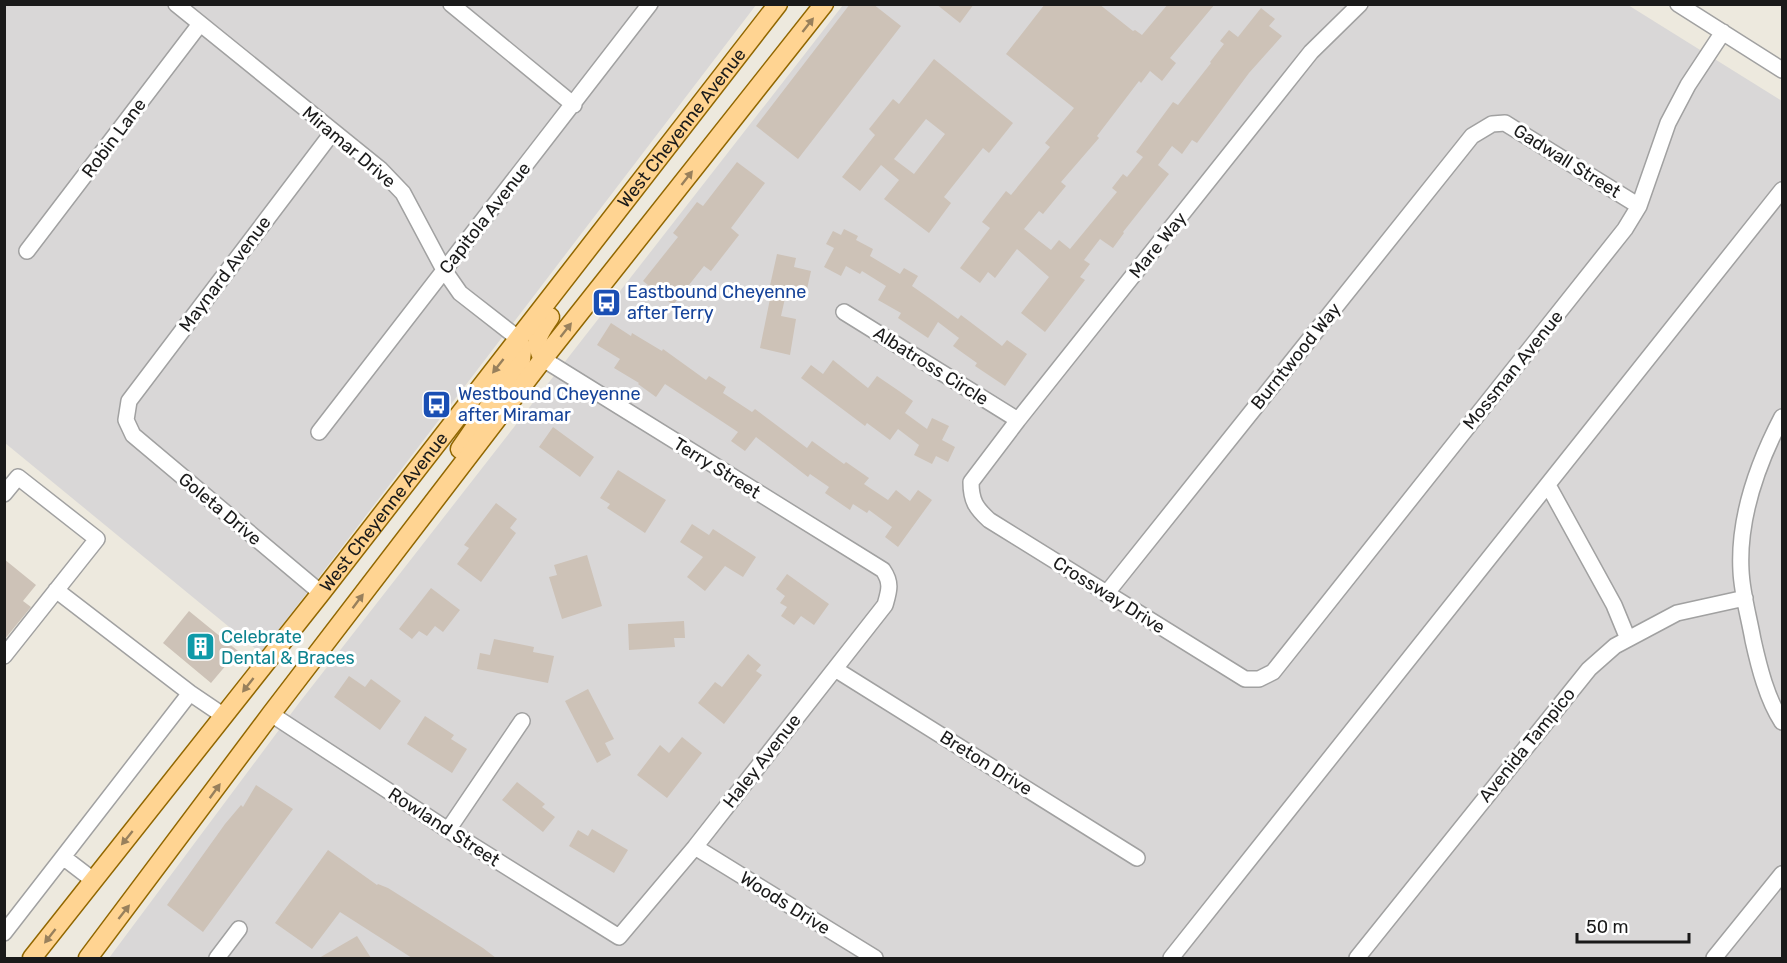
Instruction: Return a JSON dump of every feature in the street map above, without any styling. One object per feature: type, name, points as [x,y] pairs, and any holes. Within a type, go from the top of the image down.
[{"type":"main road","name":"West Cheyenne Avenue","points":[[32,958],[321,593],[778,4]]},
{"type":"main road","name":"West Cheyenne Avenue","points":[[88,958],[271,714],[543,359],[824,4]]},
{"type":"main road","points":[[543,359],[537,347],[537,336],[640,195],[652,168]]},
{"type":"main road","points":[[427,511],[436,484],[521,360],[522,351],[519,339]]},
{"type":"street","name":"Miramar Drive","points":[[176,4],[380,169],[403,193],[444,270],[460,293],[519,339]]},
{"type":"street","points":[[451,4],[573,105]]},
{"type":"street","name":"Capitola Avenue","points":[[319,432],[650,4]]},
{"type":"street","name":"Mare Way","points":[[971,495],[971,482],[1018,420],[1311,52],[1360,4]]},
{"type":"street","points":[[1678,4],[1782,70]]},
{"type":"street","name":"Robin Lane","points":[[27,251],[200,24]]},
{"type":"street","name":"Mossman Avenue","points":[[1259,679],[1273,672],[1625,229],[1639,206],[1668,123],[1688,85],[1723,32]]},
{"type":"street","name":"Gadwall Street","points":[[1492,124],[1505,123],[1639,206]]},
{"type":"street","name":"Burntwood Way","points":[[1106,594],[1472,136],[1492,124]]},
{"type":"street","name":"Maynard Avenue","points":[[126,420],[129,401],[333,133]]},
{"type":"street","points":[[1171,958],[1782,190]]},
{"type":"street","name":"Albatross Circle","points":[[844,312],[1018,420]]},
{"type":"street","name":"Terry Street","points":[[543,359],[883,570],[889,578]]},
{"type":"street","points":[[1782,417],[1764,455],[1751,491],[1742,539],[1741,571],[1757,659],[1775,711],[1782,722]]},
{"type":"street","name":"Goleta Drive","points":[[126,420],[133,435],[321,593]]},
{"type":"street","points":[[4,494],[18,477],[97,539],[4,656]]},
{"type":"street","points":[[1548,485],[1614,605],[1628,639]]},
{"type":"street","name":"Crossway Drive","points":[[971,495],[975,508],[989,520],[1245,679],[1259,679]]},
{"type":"street","name":"Haley Avenue","points":[[619,937],[695,847],[885,605],[890,590],[889,578]]},
{"type":"street","points":[[56,590],[190,693],[224,716]]},
{"type":"street","name":"Avenida Tampico","points":[[1358,958],[1588,669],[1614,646],[1677,614],[1745,598]]},
{"type":"street","name":"Breton Drive","points":[[835,669],[1137,858]]},
{"type":"street","points":[[4,933],[190,693]]},
{"type":"street","name":"Rowland Street","points":[[271,714],[448,830],[619,937]]},
{"type":"street","points":[[448,830],[522,721]]},
{"type":"street","name":"Woods Drive","points":[[695,847],[875,958]]},
{"type":"street","points":[[63,857],[93,880]]},
{"type":"street","points":[[1714,958],[1782,874]]},
{"type":"street","points":[[221,953],[239,929]]},
{"type":"shaded area","points":[[4,5],[756,5],[261,653],[5,443]]},
{"type":"shaded area","points":[[843,5],[1628,5],[1782,101],[1782,958],[109,958],[299,703]]},
{"type":"building","points":[[850,4],[873,4],[901,26],[798,159],[756,126]]},
{"type":"building","points":[[936,4],[974,4],[960,23]]},
{"type":"building","points":[[1045,4],[1099,4],[1133,31],[1142,35],[1168,4],[1215,4],[1170,58],[1176,63],[1162,81],[1150,71],[1141,83],[1139,81],[1097,136],[1099,138],[1061,182],[1066,186],[1043,214],[1039,211],[1024,229],[1051,250],[1059,240],[1070,249],[1117,192],[1112,188],[1123,174],[1127,177],[1143,157],[1136,152],[1173,102],[1178,105],[1211,63],[1224,44],[1220,41],[1229,30],[1238,37],[1261,8],[1275,19],[1269,26],[1282,36],[1249,73],[1197,143],[1192,140],[1182,154],[1172,146],[1158,165],[1169,174],[1113,248],[1100,239],[1084,260],[1090,264],[1080,277],[1085,280],[1045,332],[1021,313],[1049,277],[1017,249],[995,278],[988,272],[980,283],[960,268],[990,228],[982,222],[1006,191],[1011,195],[1050,147],[1045,143],[1074,108],[1006,54]]},
{"type":"building","points":[[934,59],[1013,123],[989,153],[983,148],[944,197],[951,203],[929,233],[884,199],[899,180],[881,165],[860,191],[842,177],[875,135],[869,129],[893,99],[899,104]],"holes":[[[926,119],[945,134],[914,174],[894,159]]]},
{"type":"building","points":[[737,162],[765,183],[731,228],[739,235],[711,271],[704,266],[673,305],[643,281],[678,237],[673,233],[697,202],[703,206]]},
{"type":"building","points":[[844,229],[858,236],[856,240],[873,249],[870,256],[900,274],[904,268],[918,276],[912,286],[958,319],[961,315],[1002,346],[1007,340],[1027,354],[1005,386],[975,366],[977,363],[953,346],[959,338],[938,322],[928,338],[898,318],[901,313],[878,300],[886,286],[862,271],[860,274],[846,266],[841,276],[824,267],[834,248],[826,244],[833,231],[841,235]]},
{"type":"building","points":[[777,254],[796,258],[794,267],[811,271],[807,289],[788,285],[781,316],[796,319],[790,355],[760,348],[770,299],[767,299]]},
{"type":"building","points":[[611,323],[631,336],[632,333],[662,351],[663,349],[706,380],[709,376],[726,387],[723,393],[752,412],[755,409],[807,448],[812,441],[844,464],[846,462],[869,478],[864,484],[888,500],[896,490],[910,501],[918,490],[932,500],[898,547],[885,537],[892,527],[869,510],[867,513],[853,504],[850,510],[825,493],[829,487],[810,474],[808,477],[756,437],[745,451],[731,441],[738,432],[665,384],[656,397],[639,383],[614,368],[620,359],[597,345]]},
{"type":"building","points":[[833,360],[868,388],[877,376],[913,401],[905,413],[927,429],[932,418],[949,426],[942,440],[955,447],[948,462],[936,456],[932,464],[914,455],[919,445],[898,429],[890,440],[867,423],[865,426],[801,378],[811,365],[823,374]]},
{"type":"building","points":[[553,427],[594,457],[580,477],[539,447]]},
{"type":"building","points":[[618,470],[666,500],[645,533],[607,508],[610,504],[600,498]]},
{"type":"building","points":[[496,503],[517,519],[510,528],[516,533],[481,582],[457,564],[469,548],[464,545]]},
{"type":"building","points":[[692,524],[709,535],[713,529],[756,557],[743,577],[725,566],[705,591],[687,577],[703,557],[680,542]]},
{"type":"building","points":[[587,555],[602,606],[562,619],[549,577],[557,575],[554,565]]},
{"type":"building","points":[[4,559],[36,585],[23,601],[31,607],[4,640]]},
{"type":"building","points":[[787,574],[829,604],[814,625],[801,616],[794,625],[781,616],[787,607],[780,603],[785,596],[776,589]]},
{"type":"building","points":[[431,588],[460,610],[443,632],[435,626],[427,636],[419,631],[412,639],[399,629]]},
{"type":"building","name":"Celebrate Dental & Braces","points":[[189,611],[238,651],[211,683],[163,643]]},
{"type":"building","points":[[684,621],[685,638],[674,638],[675,647],[629,650],[628,624]]},
{"type":"building","points":[[494,639],[534,647],[533,652],[554,656],[548,683],[477,669],[480,653],[490,655]]},
{"type":"building","points":[[748,654],[761,665],[756,671],[762,675],[724,724],[698,703],[715,682],[722,687]]},
{"type":"building","points":[[349,676],[365,687],[371,679],[401,701],[380,730],[334,697]]},
{"type":"building","points":[[588,689],[614,739],[605,743],[611,755],[597,763],[565,701]]},
{"type":"building","points":[[425,716],[454,735],[451,739],[467,749],[452,773],[407,744]]},
{"type":"building","points":[[682,737],[702,753],[667,798],[637,775],[660,745],[669,753]]},
{"type":"building","points":[[517,782],[545,804],[542,807],[555,817],[543,832],[502,800]]},
{"type":"building","points":[[256,785],[293,809],[203,932],[167,905],[225,824],[241,805],[243,807]]},
{"type":"building","points":[[592,829],[628,850],[614,873],[569,846],[578,830],[588,836]]},
{"type":"building","points":[[328,850],[377,885],[388,888],[496,958],[412,958],[340,912],[312,949],[275,923]]},
{"type":"building","points":[[357,936],[371,958],[319,958]]},
{"type":"place","name":"Eastbound Cheyenne after Terry","points":[[606,302]]},
{"type":"place","name":"Westbound Cheyenne after Miramar","points":[[437,404]]},
{"type":"place","name":"Celebrate Dental & Braces","points":[[200,647]]}]
